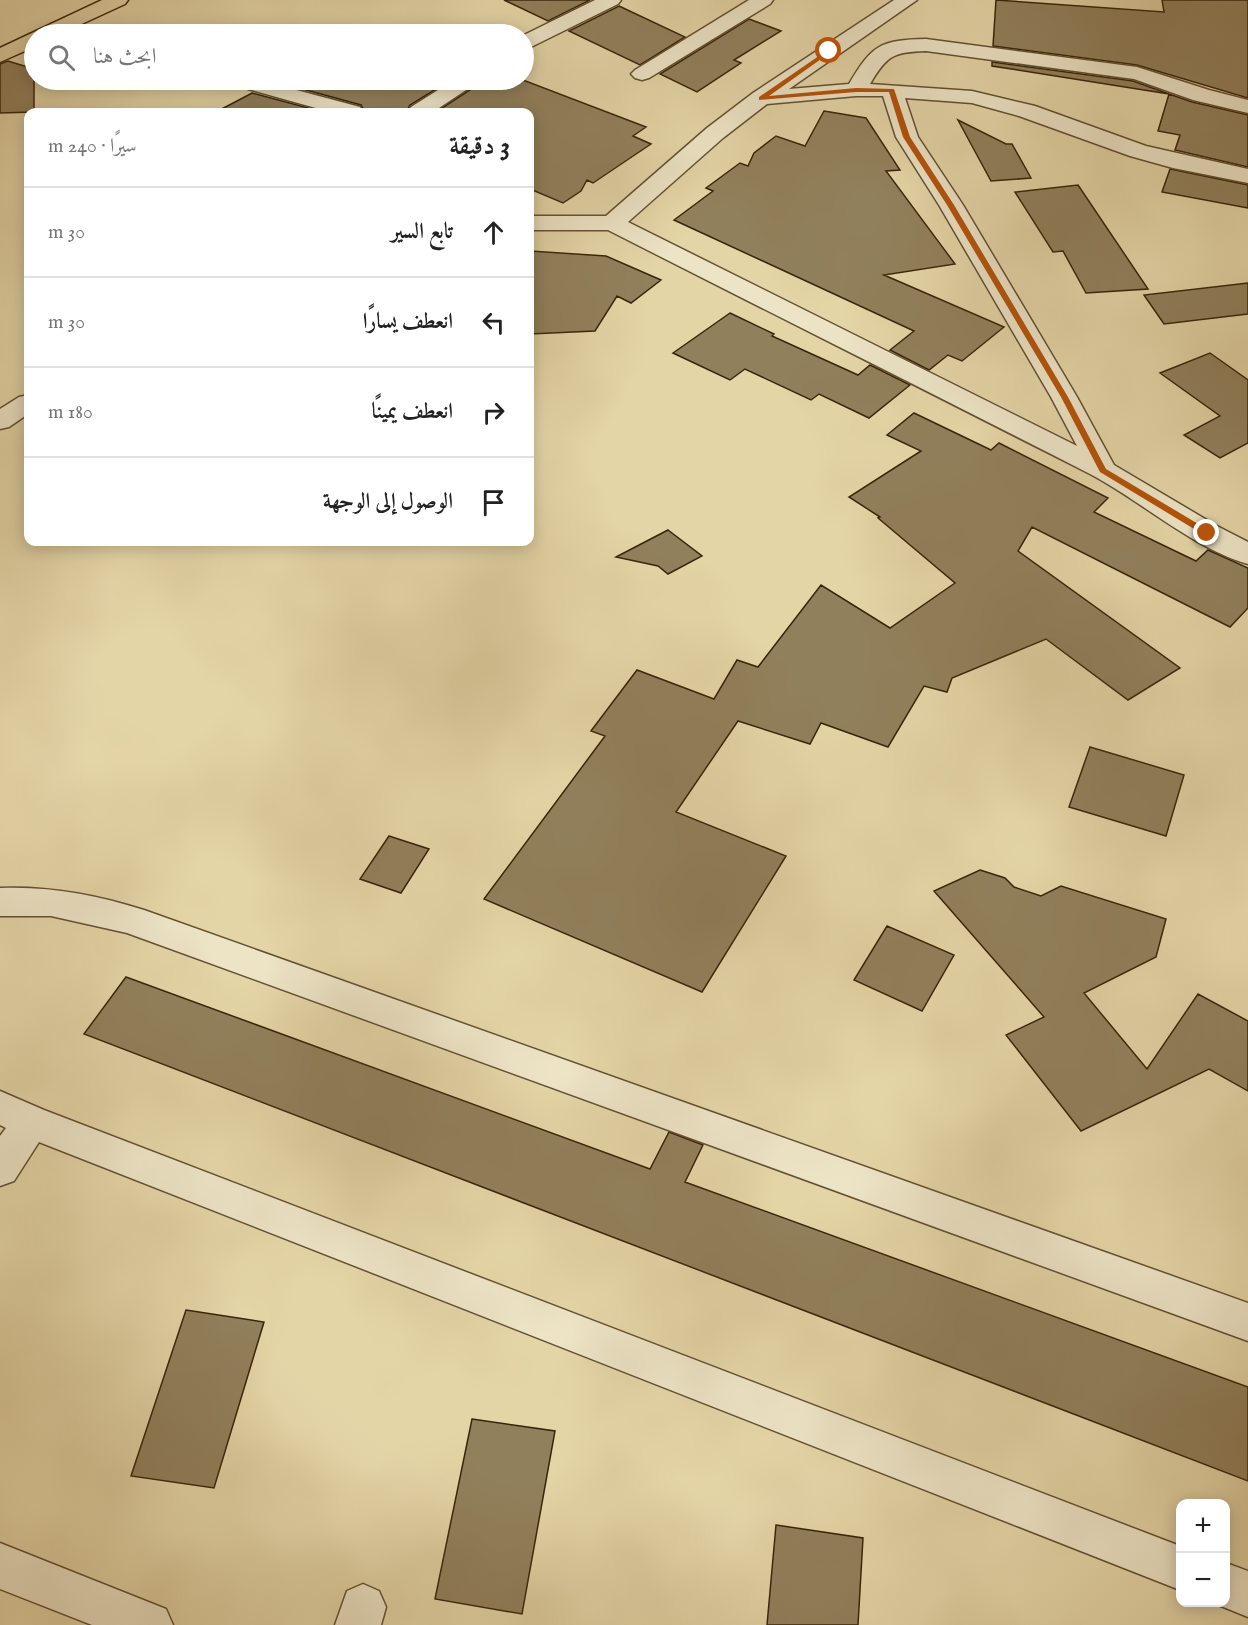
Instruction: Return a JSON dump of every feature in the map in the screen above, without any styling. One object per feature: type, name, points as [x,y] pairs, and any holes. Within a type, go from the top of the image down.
[{"type":"main road","points":[[66,24],[118,0]]},
{"type":"main road","points":[[0,56],[24,44]]},
{"type":"street","points":[[534,39],[611,0]]},
{"type":"street","points":[[642,74],[764,0]]},
{"type":"street","points":[[612,223],[715,133],[761,98],[907,0]]},
{"type":"street","points":[[856,90],[877,55],[899,45],[926,45],[1113,69],[1146,76],[1201,95],[1248,107]]},
{"type":"street","points":[[273,90],[338,108]]},
{"type":"street","points":[[425,108],[453,90]]},
{"type":"street","points":[[761,98],[856,90],[892,90],[972,97],[1027,111],[1138,152],[1173,162],[1248,176]]},
{"type":"street","points":[[892,90],[907,137],[951,205],[1064,397],[1102,470]]},
{"type":"street","points":[[534,223],[612,223],[1102,470],[1207,533],[1248,554]]},
{"type":"street","points":[[0,422],[24,406]]},
{"type":"street","points":[[1207,533],[1248,547]]},
{"type":"street","points":[[0,902],[24,900],[70,903],[132,920],[1248,1322]]},
{"type":"street","points":[[0,1169],[15,1114],[1176,1566]]},
{"type":"street","points":[[0,1566],[150,1625]]},
{"type":"street","points":[[1230,1587],[1248,1594]]},
{"type":"building","points":[[504,0],[590,0],[548,21]]},
{"type":"building","points":[[996,0],[1164,12],[1162,0],[1248,0],[1248,98],[1137,65],[993,46]]},
{"type":"building","points":[[619,6],[685,37],[640,65],[569,31]]},
{"type":"building","points":[[749,19],[781,31],[734,60],[741,63],[697,92],[660,74]]},
{"type":"building","points":[[8,61],[24,66],[24,90],[34,90],[34,108],[24,108],[24,112],[0,113],[0,64]]},
{"type":"building","points":[[992,62],[1133,81],[1169,94],[992,66]]},
{"type":"building","points":[[534,84],[646,127],[633,136],[651,144],[593,183],[587,180],[581,191],[563,203],[534,191],[534,108],[442,108],[470,90],[534,90]]},
{"type":"building","points":[[306,90],[435,90],[408,108],[363,108],[361,105]]},
{"type":"building","points":[[252,93],[308,108],[224,108]]},
{"type":"building","points":[[1169,94],[1192,102],[1248,115],[1248,167],[1175,150],[1180,135],[1158,131]]},
{"type":"building","points":[[824,111],[866,118],[900,170],[886,171],[955,264],[884,275],[1004,327],[962,361],[948,355],[929,370],[890,350],[914,331],[674,220],[713,191],[706,188],[740,163],[748,166],[754,153],[776,136],[805,146]]},
{"type":"building","points":[[958,120],[1006,144],[1012,144],[1031,178],[991,181]]},
{"type":"building","points":[[1170,169],[1248,185],[1248,208],[1162,192]]},
{"type":"building","points":[[1078,185],[1148,289],[1086,293],[1063,251],[1053,252],[1015,192]]},
{"type":"building","points":[[534,251],[606,256],[661,280],[631,303],[617,296],[595,331],[534,334]]},
{"type":"building","points":[[1248,283],[1248,314],[1164,324],[1144,295]]},
{"type":"building","points":[[730,313],[774,334],[772,336],[858,375],[870,365],[910,385],[869,418],[819,394],[811,400],[745,369],[730,380],[673,353]]},
{"type":"building","points":[[1210,353],[1248,380],[1248,443],[1220,458],[1184,435],[1220,416],[1160,373]]},
{"type":"building","points":[[914,413],[991,450],[999,443],[1108,498],[1094,512],[1196,561],[1208,550],[1248,568],[1248,608],[1230,627],[1032,527],[1018,551],[1180,668],[1128,700],[1046,639],[952,678],[947,692],[924,686],[888,747],[821,723],[810,744],[738,721],[676,812],[786,856],[702,992],[484,899],[605,736],[591,731],[637,670],[714,699],[737,660],[758,667],[821,585],[890,628],[955,583],[878,518],[880,517],[849,497],[921,451],[887,435]]},
{"type":"building","points":[[668,530],[702,556],[668,574],[658,566],[616,557]]},
{"type":"building","points":[[1090,747],[1184,775],[1166,836],[1069,807]]},
{"type":"building","points":[[389,836],[429,849],[401,893],[360,879]]},
{"type":"building","points":[[980,870],[1005,878],[1014,887],[1041,896],[1061,886],[1166,919],[1156,957],[1084,993],[1147,1069],[1198,994],[1248,1021],[1248,1091],[1209,1069],[1081,1131],[1006,1035],[1044,1017],[934,891]]},
{"type":"building","points":[[887,926],[954,955],[922,1011],[854,980]]},
{"type":"building","points":[[126,977],[650,1169],[669,1132],[703,1145],[685,1182],[1248,1387],[1248,1481],[84,1034]]},
{"type":"building","points":[[186,1310],[264,1322],[214,1488],[131,1476]]},
{"type":"building","points":[[472,1419],[555,1431],[522,1614],[435,1599]]},
{"type":"building","points":[[776,1525],[863,1538],[858,1625],[767,1625]]},
{"type":"route","points":[[829,51],[761,98],[856,90],[892,90],[907,137],[951,205],[1064,397],[1102,470],[1207,533]]}]
